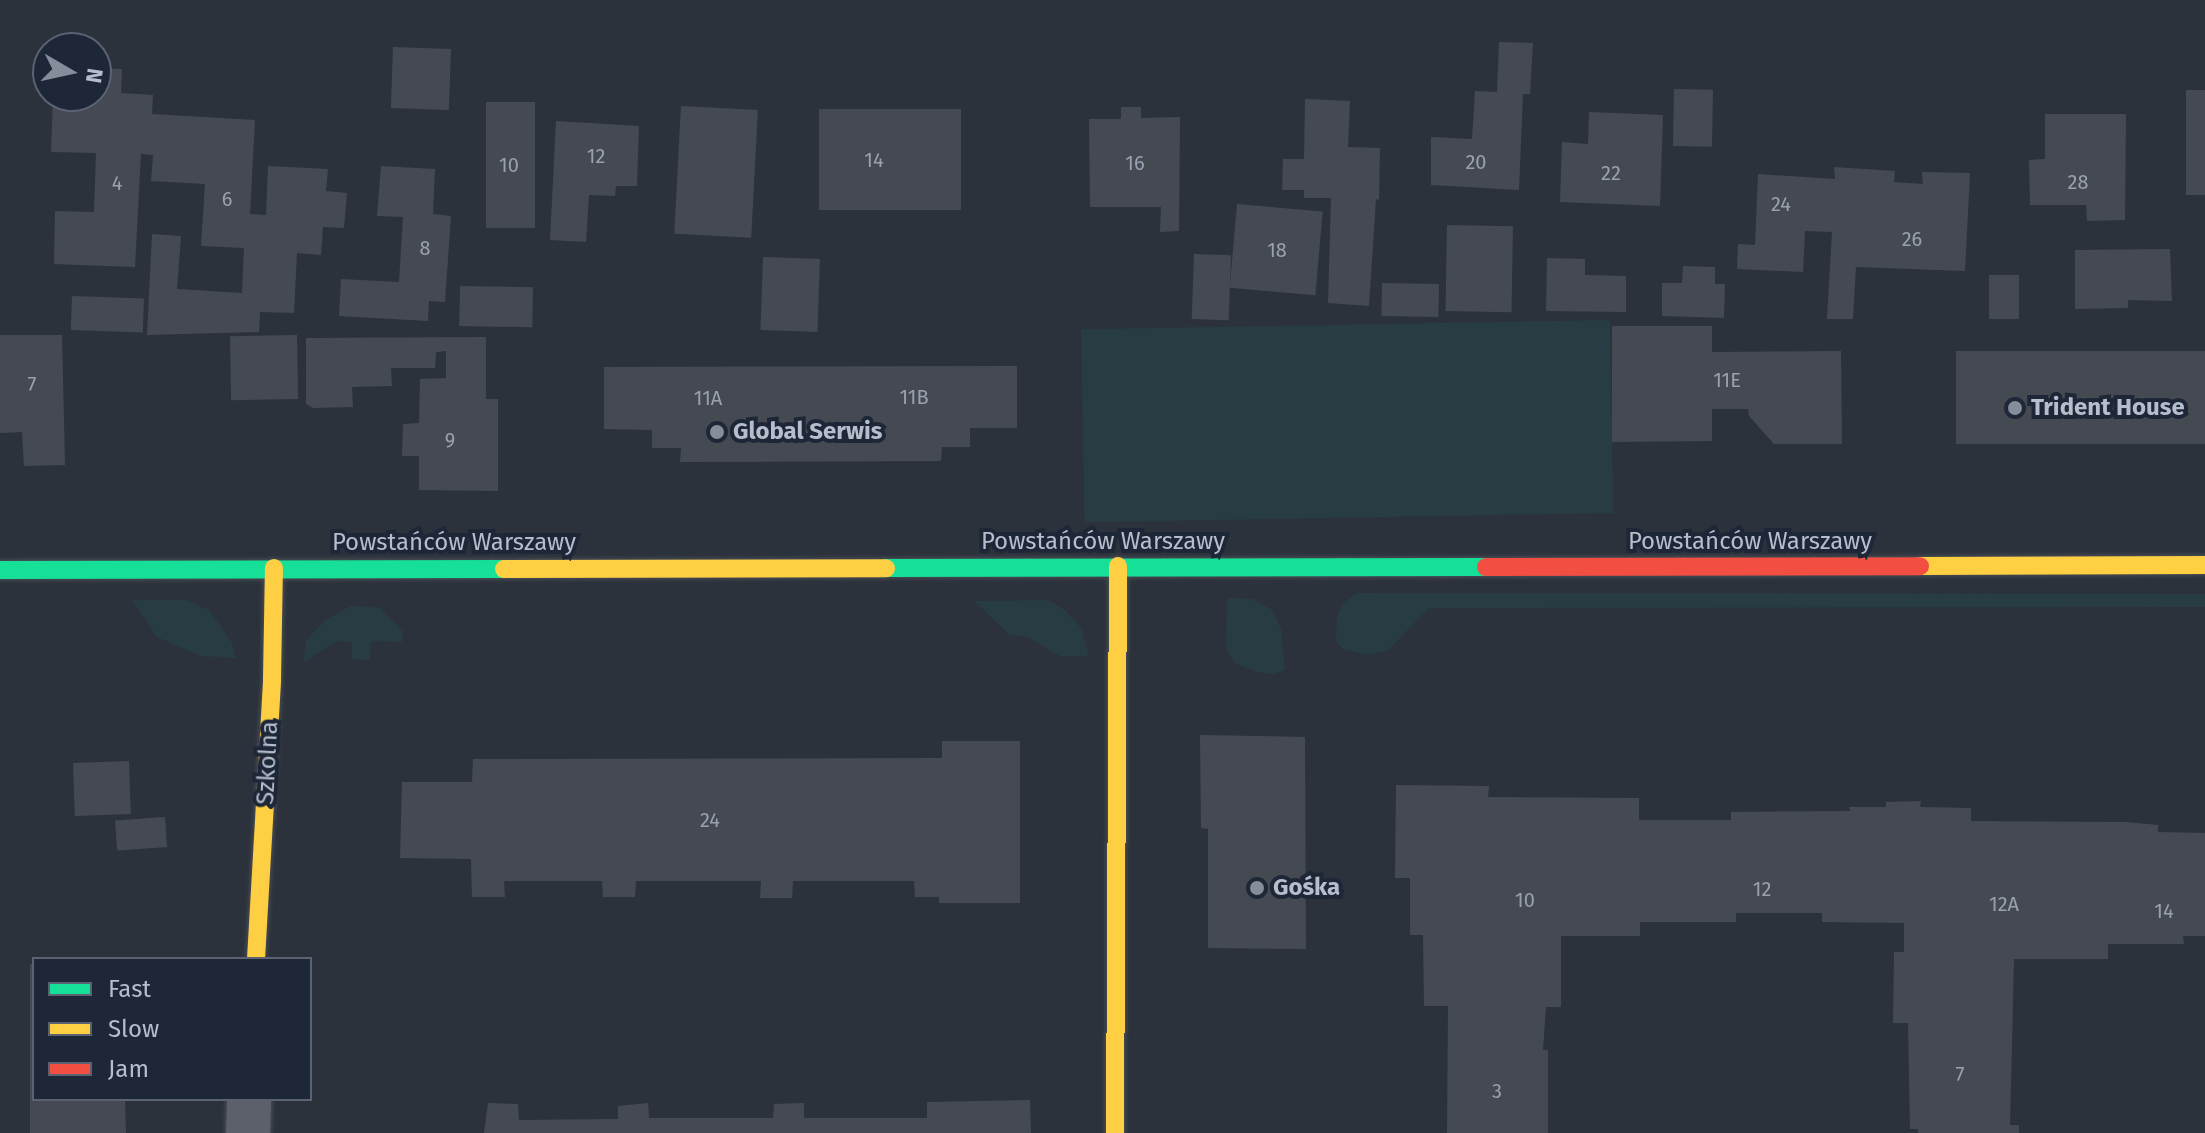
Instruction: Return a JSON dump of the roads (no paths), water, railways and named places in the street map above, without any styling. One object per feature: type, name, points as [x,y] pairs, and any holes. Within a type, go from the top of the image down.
[{"type":"street","name":"Powstańców Warszawy","points":[[0,570],[2205,565]]},
{"type":"street","points":[[1115,1133],[1118,566]]},
{"type":"street","name":"Szkolna","points":[[256,957],[272,679],[274,568]]},
{"type":"street","points":[[248,1133],[249,1101]]},
{"type":"place","name":"Trident House","points":[[2015,408]]},
{"type":"place","name":"Global Serwis","points":[[717,432]]},
{"type":"place","name":"Gośka","points":[[1257,888]]}]
